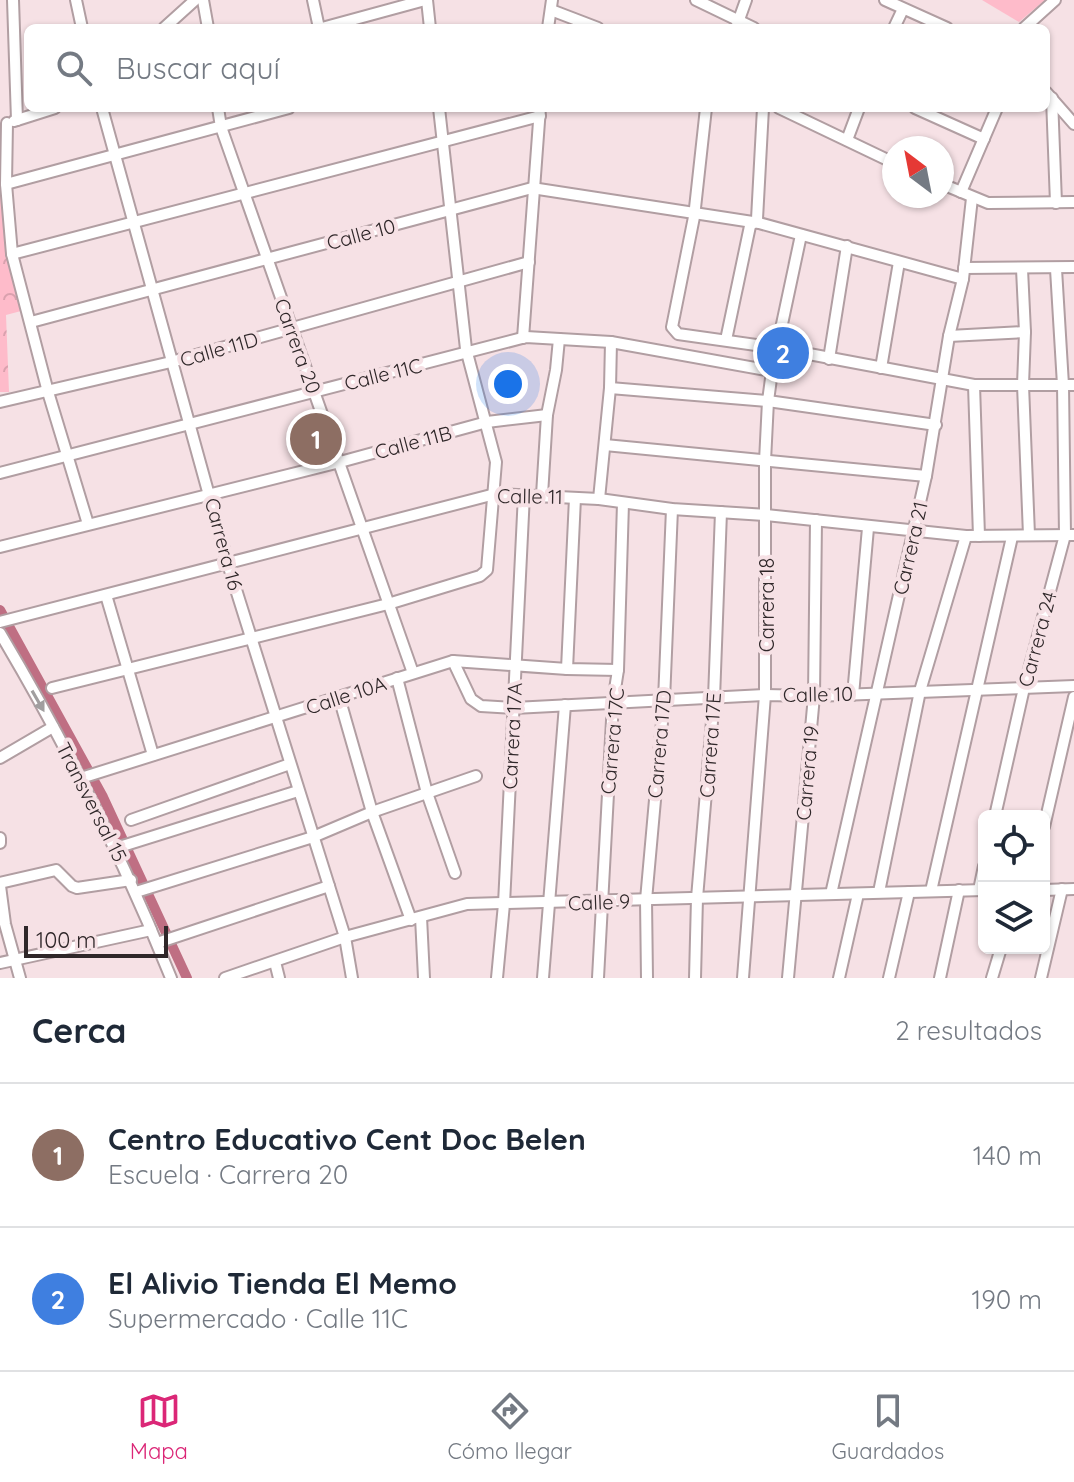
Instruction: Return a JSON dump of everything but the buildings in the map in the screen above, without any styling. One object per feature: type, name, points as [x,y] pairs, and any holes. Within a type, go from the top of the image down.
[{"type":"street","points":[[13,0],[6,184],[12,254],[48,392],[88,524]]},
{"type":"street","points":[[76,0],[81,24]]},
{"type":"street","points":[[168,24],[195,0]]},
{"type":"street","points":[[203,0],[207,24]]},
{"type":"street","points":[[313,0],[319,24]]},
{"type":"street","points":[[335,24],[426,0],[429,24]]},
{"type":"street","points":[[696,0],[737,24],[746,0]]},
{"type":"street","points":[[885,0],[938,24]]},
{"type":"street","points":[[1028,24],[1055,0]]},
{"type":"street","points":[[552,5],[590,24]]},
{"type":"street","points":[[896,24],[903,9]]},
{"type":"street","points":[[1050,96],[1074,124]]},
{"type":"street","points":[[1050,110],[1056,203]]},
{"type":"street","points":[[8,122],[42,112]]},
{"type":"street","name":"Carrera 16","points":[[103,112],[228,564],[345,937],[352,978]]},
{"type":"street","name":"Carrera 20","points":[[219,112],[221,127],[413,673]]},
{"type":"street","points":[[6,184],[275,112]]},
{"type":"street","points":[[52,688],[388,604],[485,574],[496,462],[467,353],[440,112]]},
{"type":"street","points":[[12,254],[540,112],[523,338]]},
{"type":"street","points":[[706,112],[694,213],[672,327],[674,331],[974,385],[1068,385]]},
{"type":"street","points":[[726,340],[743,253],[750,226],[757,219],[763,112]]},
{"type":"street","points":[[788,112],[882,157]]},
{"type":"street","points":[[847,140],[858,112]]},
{"type":"street","points":[[924,112],[984,139]]},
{"type":"street","points":[[967,195],[995,112]]},
{"type":"street","name":"Calle 10","points":[[31,322],[535,188],[753,222],[899,262],[963,274],[1074,267]]},
{"type":"street","points":[[954,189],[988,203],[1074,202]]},
{"type":"street","name":"Carrera 21","points":[[831,894],[915,533],[949,336],[963,274],[967,195]]},
{"type":"street","name":"Carrera 18","points":[[743,978],[765,695],[768,401],[801,235]]},
{"type":"street","points":[[829,359],[847,246]]},
{"type":"street","name":"Calle 11D","points":[[0,402],[171,362],[529,262]]},
{"type":"street","points":[[881,368],[899,262]]},
{"type":"street","points":[[1022,269],[1029,535]]},
{"type":"street","name":"Carrera 24","points":[[996,810],[1024,688],[1070,535],[1068,385],[1056,269]]},
{"type":"street","points":[[949,336],[1025,332]]},
{"type":"street","name":"Calle 11C","points":[[0,473],[523,338],[611,342],[772,371]]},
{"type":"street","points":[[542,495],[547,415],[559,339]]},
{"type":"street","points":[[599,499],[610,388],[611,342]]},
{"type":"street","points":[[974,385],[979,536]]},
{"type":"street","points":[[610,388],[768,401],[936,425]]},
{"type":"street","name":"Calle 11B","points":[[0,547],[487,422],[547,415]]},
{"type":"street","points":[[605,445],[926,476]]},
{"type":"street","name":"Calle 11","points":[[4,620],[495,494],[599,499],[915,533],[1012,537],[1070,535]]},
{"type":"street","name":"Carrera 17A","points":[[497,978],[504,904],[524,494]]},
{"type":"street","points":[[567,669],[575,498]]},
{"type":"street","name":"Carrera 17C","points":[[598,978],[600,902],[613,702],[618,670],[623,503]]},
{"type":"street","name":"Carrera 17D","points":[[647,978],[646,900],[664,700],[672,509]]},
{"type":"street","name":"Carrera 17E","points":[[695,978],[697,898],[714,698],[721,512]]},
{"type":"street","name":"Carrera 19","points":[[788,978],[814,696],[816,520]]},
{"type":"street","points":[[853,695],[868,528]]},
{"type":"street","points":[[879,892],[920,691],[966,536]]},
{"type":"street","points":[[931,891],[1012,537]]},
{"type":"street","points":[[106,595],[153,755]]},
{"type":"street","name":"Transversal 15","points":[[0,633],[53,727],[87,776],[122,845],[131,880],[142,891],[151,930],[161,942],[171,978]]},
{"type":"street","name":"Calle 10","points":[[453,661],[476,704],[514,708],[765,695],[853,695],[1074,686]]},
{"type":"street","name":"Calle 10A","points":[[87,776],[453,661],[618,670]]},
{"type":"street","points":[[397,678],[427,793],[455,873]]},
{"type":"street","points":[[339,697],[372,812],[416,918],[424,978]]},
{"type":"street","points":[[1048,810],[1074,697]]},
{"type":"street","points":[[543,978],[565,705]]},
{"type":"street","points":[[0,758],[53,727]]},
{"type":"street","points":[[131,820],[290,764]]},
{"type":"street","points":[[142,891],[313,837],[372,812],[476,776]]},
{"type":"street","points":[[122,845],[298,791]]},
{"type":"street","points":[[20,978],[5,924],[0,884],[56,870],[77,888],[131,880]]},
{"type":"street","points":[[161,942],[329,886]]},
{"type":"street","points":[[1041,978],[1062,889]]},
{"type":"street","points":[[1050,890],[1074,889]]},
{"type":"street","points":[[940,978],[959,890]]},
{"type":"street","name":"Calle 9","points":[[225,978],[345,937],[467,904],[978,890]]},
{"type":"street","points":[[889,978],[909,892]]},
{"type":"street","points":[[839,978],[858,894]]},
{"type":"street","points":[[0,963],[151,930]]},
{"type":"street","points":[[992,978],[999,954]]},
{"type":"street","points":[[275,962],[279,978]]},
{"type":"green space","points":[[982,0],[1045,0],[1019,22]]},
{"type":"green space","points":[[0,132],[8,256],[21,311],[6,315],[9,392],[0,392]]},
{"type":"waterway","points":[[0,610],[103,797],[187,978]]},
{"type":"place","name":"El Alivio Tienda El Memo","points":[[783,353]]},
{"type":"place","name":"Centro Educativo Cent Doc Belen","points":[[316,439]]}]
